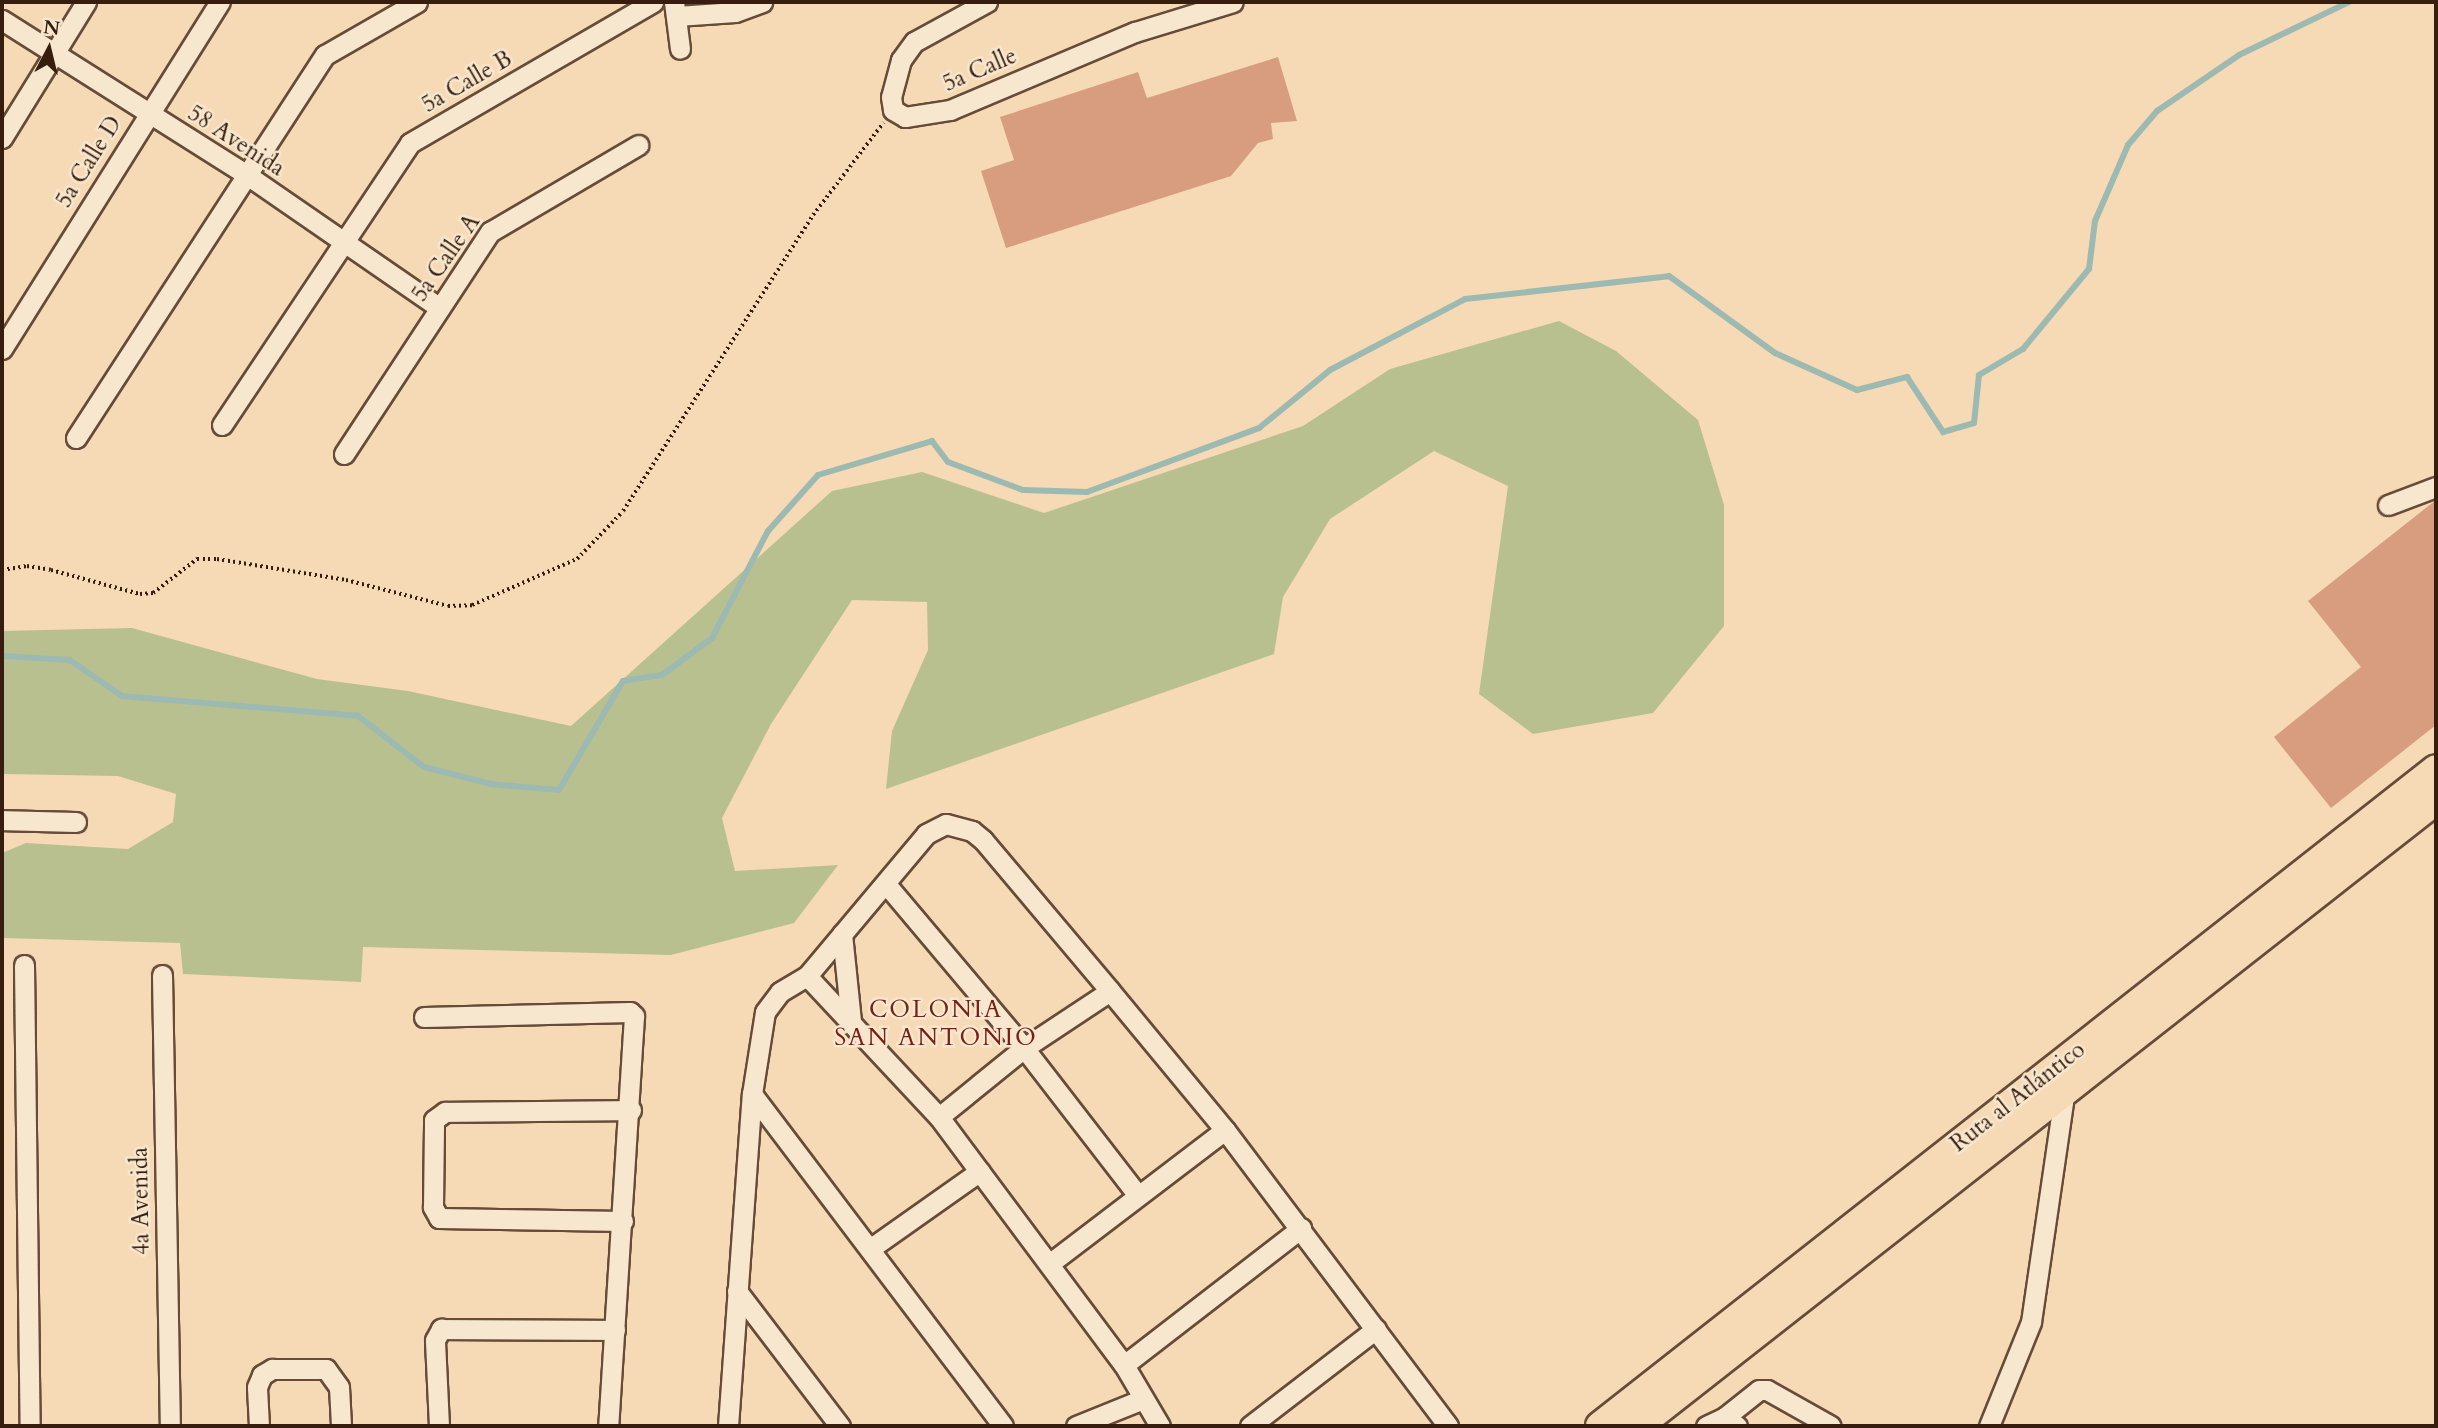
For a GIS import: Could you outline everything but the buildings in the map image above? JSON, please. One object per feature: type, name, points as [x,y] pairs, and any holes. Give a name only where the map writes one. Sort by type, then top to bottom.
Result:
[{"type":"highway","name":"Ruta al Atlántico","points":[[1600,1426],[2436,769]]},
{"type":"highway","name":"Ruta al Atlántico","points":[[1638,1426],[2436,800]]},
{"type":"street","points":[[2,138],[86,2]]},
{"type":"street","name":"5a Calle D","points":[[2,349],[148,112],[220,2]]},
{"type":"street","points":[[76,438],[325,55],[417,2]]},
{"type":"street","name":"5a Calle B","points":[[222,425],[411,143],[653,2]]},
{"type":"street","points":[[680,49],[675,9],[735,12],[762,2]]},
{"type":"street","points":[[893,110],[891,97],[901,60],[914,42],[987,2]]},
{"type":"street","name":"5a Calle","points":[[893,110],[905,117],[950,110],[1135,32],[1233,2]]},
{"type":"street","name":"58 Avenida","points":[[2,20],[247,175],[342,243],[440,307]]},
{"type":"street","name":"5a Calle A","points":[[344,454],[498,224],[638,145]]},
{"type":"street","points":[[2388,505],[2436,487]]},
{"type":"street","points":[[2,820],[76,822]]},
{"type":"street","points":[[728,1426],[752,1094],[765,1012],[780,992],[807,976],[938,826],[972,831],[1110,991],[1225,1130],[1448,1426]]},
{"type":"street","points":[[886,884],[1024,1048],[1137,1194]]},
{"type":"street","points":[[842,934],[851,1021]]},
{"type":"street","points":[[24,965],[30,1426]]},
{"type":"street","name":"4a Avenida","points":[[162,975],[170,1426]]},
{"type":"street","points":[[807,976],[939,1117],[1124,1365],[1160,1426]]},
{"type":"street","points":[[939,1117],[1024,1048],[1110,991]]},
{"type":"street","points":[[424,1017],[629,1012],[636,1023],[608,1426]]},
{"type":"street","points":[[1989,1426],[2031,1322],[2065,1089]]},
{"type":"street","points":[[752,1094],[1003,1426]]},
{"type":"street","points":[[623,1221],[439,1218],[433,1207],[435,1120],[445,1112],[631,1110]]},
{"type":"street","points":[[1049,1264],[1137,1194],[1225,1130]]},
{"type":"street","points":[[871,1248],[979,1171]]},
{"type":"street","points":[[1124,1365],[1301,1228]]},
{"type":"street","points":[[737,1292],[840,1426]]},
{"type":"street","points":[[439,1426],[435,1340],[441,1329],[452,1325],[615,1330]]},
{"type":"street","points":[[1250,1426],[1376,1329]]},
{"type":"street","points":[[258,1426],[257,1387],[262,1375],[272,1369],[326,1369],[334,1376],[341,1426]]},
{"type":"street","points":[[1706,1426],[1731,1422],[1759,1390],[1767,1390],[1831,1426]]},
{"type":"street","points":[[1076,1426],[1143,1399]]},
{"type":"path","points":[[2,570],[39,568],[140,594],[153,593],[197,559],[217,559],[346,580],[448,606],[472,605],[577,559],[623,511],[813,215],[893,110]]},
{"type":"green space","points":[[1559,321],[1616,351],[1698,420],[1724,505],[1724,626],[1653,713],[1533,734],[1479,694],[1508,486],[1434,451],[1330,519],[1283,597],[1274,654],[886,789],[892,731],[928,650],[927,602],[852,600],[771,724],[722,818],[735,871],[838,865],[794,923],[671,955],[363,947],[361,982],[183,974],[180,943],[2,938],[2,853],[26,843],[128,849],[173,822],[176,794],[118,776],[2,774],[2,631],[132,628],[317,679],[408,691],[571,726],[832,491],[922,472],[1044,513],[1303,426],[1390,369]]},
{"type":"waterway","points":[[2,656],[70,660],[122,696],[358,716],[424,767],[491,784],[559,790],[623,681],[662,675],[712,638],[768,531],[818,475],[932,441],[948,462],[1023,490],[1087,492],[1259,428],[1330,370],[1465,299],[1669,276],[1775,353],[1857,390],[1907,377],[1943,432],[1974,423],[1979,375],[2023,349],[2089,269],[2095,221],[2128,145],[2157,111],[2239,55],[2349,2]]},
{"type":"district","name":"COLONIA SAN ANTONIO","points":[[936,1024]]}]
